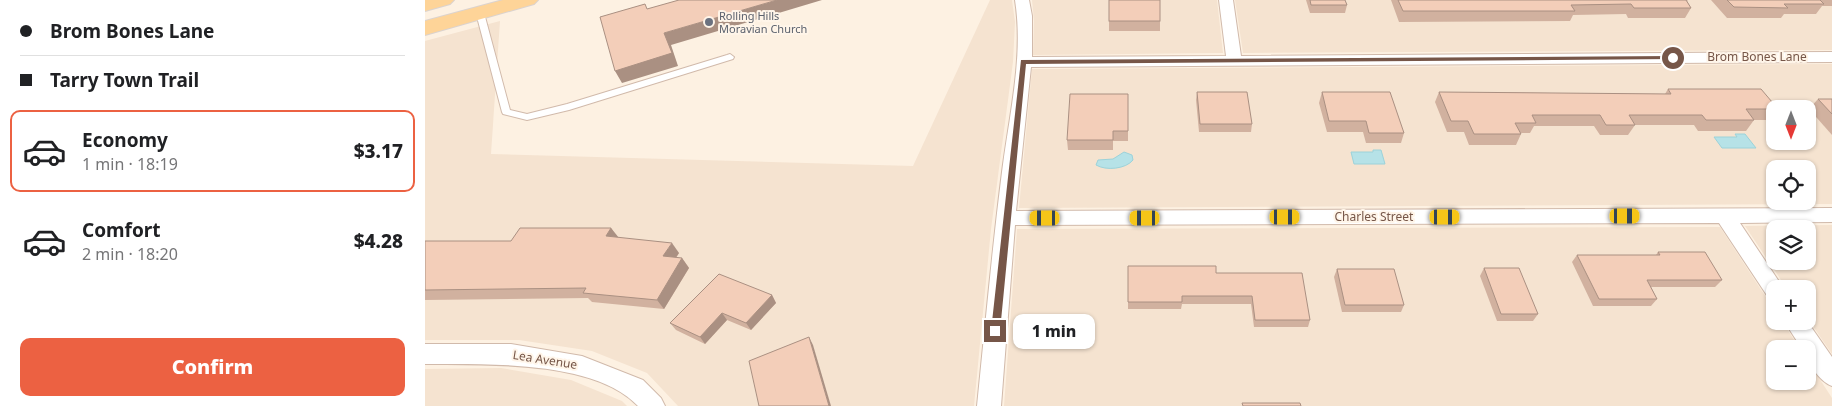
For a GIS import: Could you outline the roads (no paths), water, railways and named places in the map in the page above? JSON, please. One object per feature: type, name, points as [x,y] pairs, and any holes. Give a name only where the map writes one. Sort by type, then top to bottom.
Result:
[{"type":"main road","points":[[425,5],[443,0]]},
{"type":"main road","points":[[425,13],[527,0]]},
{"type":"main road","points":[[425,28],[476,7]]},
{"type":"street","points":[[989,406],[1005,218],[1023,62],[1025,21],[1022,0]]},
{"type":"street","points":[[1226,0],[1234,60]]},
{"type":"street","name":"Brom Bones Lane","points":[[1023,62],[1832,57]]},
{"type":"street","name":"Charles Street","points":[[1005,218],[1832,215]]},
{"type":"street","points":[[1725,216],[1768,280]]},
{"type":"street","points":[[1801,330],[1832,376]]},
{"type":"street","name":"Lea Avenue","points":[[425,354],[511,354],[582,366],[635,387],[653,406]]},
{"type":"lane","points":[[476,7],[506,112],[527,116],[569,107],[729,58]]},
{"type":"water","points":[[1735,134],[1745,134],[1756,148],[1722,148],[1714,137],[1737,137]]},
{"type":"water","points":[[1373,150],[1381,150],[1385,164],[1354,164],[1351,152],[1373,152]]},
{"type":"water","points":[[1124,152],[1132,155],[1133,160],[1126,165],[1105,168],[1096,165],[1098,160],[1113,159]]},
{"type":"place","name":"Rolling Hills Moravian Church","points":[[709,22]]}]
